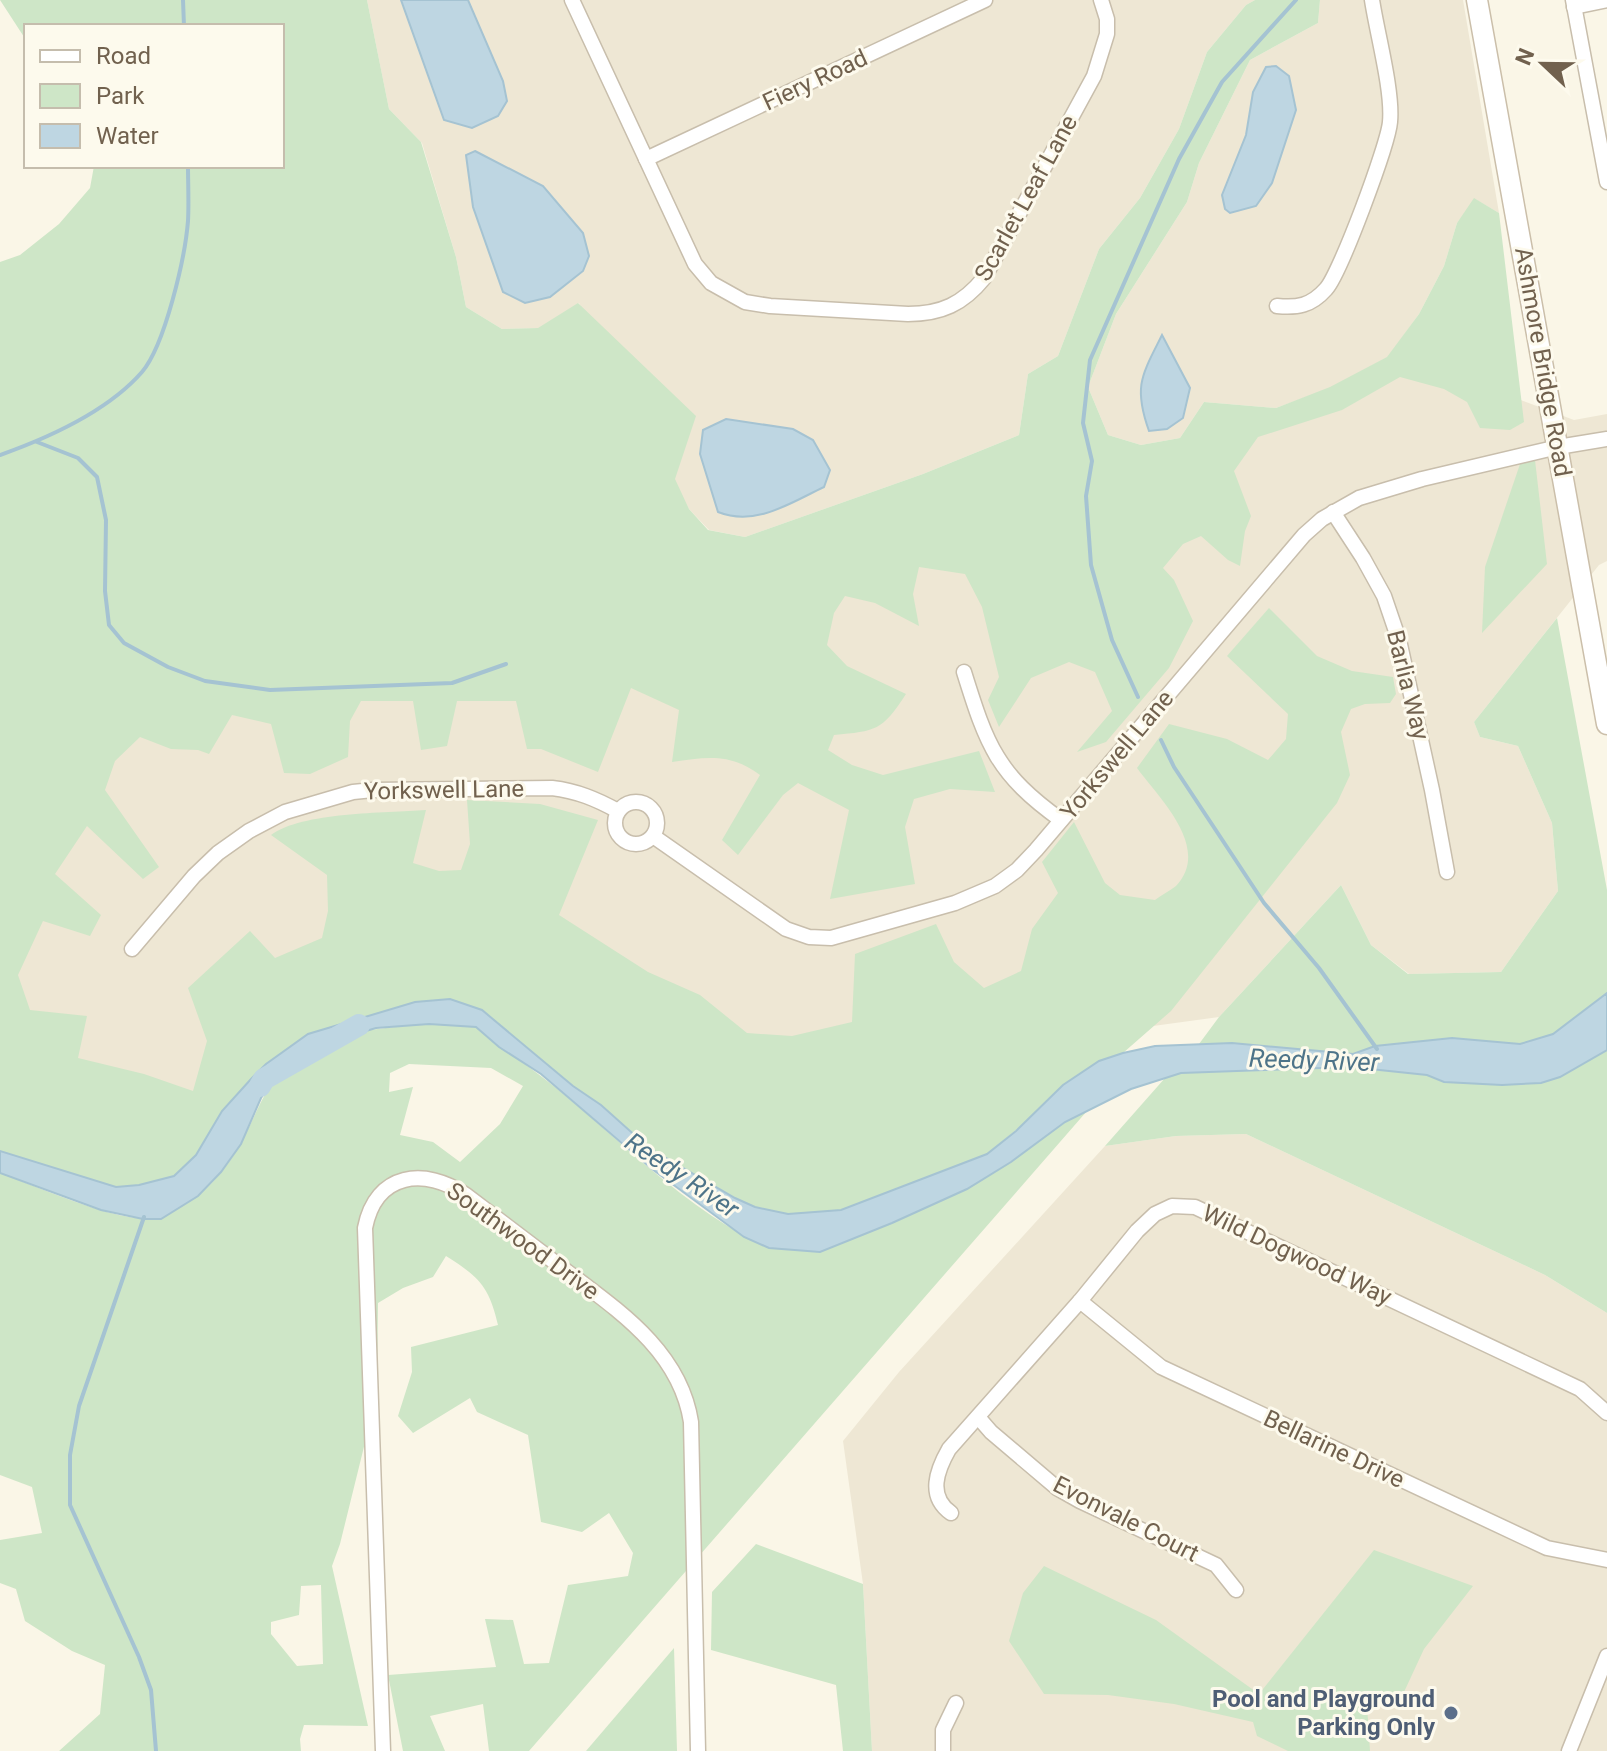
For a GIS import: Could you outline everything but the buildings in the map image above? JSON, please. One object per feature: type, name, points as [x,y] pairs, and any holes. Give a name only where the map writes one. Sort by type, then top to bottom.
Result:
[{"type":"main road","name":"Ashmore Bridge Road","points":[[1477,0],[1607,724]]},
{"type":"street","name":"Fiery Road","points":[[646,159],[985,0]]},
{"type":"street","name":"Scarlet Leaf Lane","points":[[577,2],[646,159],[702,275],[724,292],[745,302],[908,314],[940,312],[966,297],[984,278],[1094,76],[1107,34],[1107,19],[1101,0]]},
{"type":"street","points":[[1277,306],[1297,308],[1313,301],[1328,288],[1387,138],[1390,106],[1372,0]]},
{"type":"street","points":[[1607,0],[1574,4],[1607,182]]},
{"type":"street","name":"Yorkswell Lane","points":[[653,836],[786,929],[809,937],[831,938],[955,903],[995,886],[1017,870],[1304,535],[1333,512],[1359,498],[1422,479],[1558,447],[1607,439]]},
{"type":"street","name":"Barlia Way","points":[[1333,512],[1384,596],[1399,640],[1447,872]]},
{"type":"street","points":[[964,672],[975,709],[996,757],[1023,790],[1061,820]]},
{"type":"street","name":"Yorkswell Lane","points":[[132,949],[194,876],[218,853],[249,831],[285,812],[323,800],[373,790],[552,788],[592,797],[618,811]]},
{"type":"street","points":[[630,802],[650,806],[657,818],[653,836],[639,844],[625,841],[616,830],[618,811],[630,802]]},
{"type":"street","name":"Southwood Drive","points":[[383,1751],[365,1228],[370,1210],[386,1189],[419,1177],[439,1180],[456,1188],[622,1315],[659,1350],[684,1392],[691,1422],[698,1751]]},
{"type":"street","name":"Wild Dogwood Way","points":[[951,1513],[941,1506],[936,1489],[937,1469],[949,1449],[1080,1301],[1137,1231],[1155,1214],[1172,1206],[1190,1205],[1580,1389],[1607,1413]]},
{"type":"street","name":"Bellarine Drive","points":[[1080,1301],[1161,1367],[1547,1548],[1607,1560]]},
{"type":"street","name":"Evonvale Court","points":[[978,1417],[1001,1441],[1057,1488],[1216,1565],[1236,1590]]},
{"type":"street","points":[[1569,1751],[1607,1656]]},
{"type":"street","points":[[943,1751],[943,1730],[956,1703]]},
{"type":"shaded area","points":[[367,0],[1255,0],[1246,5],[1207,52],[1179,129],[1140,198],[1099,249],[1058,356],[1028,374],[1019,435],[923,474],[745,537],[709,530],[689,509],[579,303],[539,328],[502,329],[466,307],[456,257],[422,143],[389,109]]},
{"type":"shaded area","points":[[1320,0],[1463,0],[1499,213],[1475,199],[1457,223],[1444,266],[1419,314],[1388,357],[1330,388],[1276,408],[1204,402],[1180,438],[1141,445],[1108,435],[1088,387],[1116,314],[1187,202],[1199,163],[1250,60],[1318,23]]},
{"type":"shaded area","points":[[1411,359],[1574,420],[1607,414],[1607,561],[1599,565],[1474,722],[1480,737],[1518,746],[1552,823],[1558,891],[1501,972],[1409,974],[1371,945],[1341,885],[1219,1017],[999,1047],[888,1089],[507,948],[190,1117],[55,1083],[6,985],[48,779],[232,679],[1134,473]]},
{"type":"shaded area","points":[[1246,1134],[1545,1275],[1607,1313],[1607,1751],[872,1751],[863,1584],[843,1441],[899,1372],[1105,1146],[1176,1136]]},
{"type":"green space","points":[[0,0],[367,0],[389,109],[421,142],[456,257],[466,307],[502,329],[538,328],[578,303],[696,416],[675,479],[689,509],[708,530],[745,537],[923,474],[1019,435],[1028,374],[1058,356],[1099,249],[1140,198],[1179,129],[1207,52],[1246,5],[1255,0],[1320,0],[1318,23],[1250,60],[1199,163],[1187,202],[1116,314],[1088,387],[1108,435],[1141,445],[1180,438],[1204,402],[1276,408],[1330,387],[1387,357],[1419,314],[1444,266],[1457,223],[1474,198],[1499,213],[1524,422],[1510,430],[1480,428],[1467,402],[1444,389],[1400,377],[1342,410],[1258,437],[1234,471],[1251,516],[1245,531],[1240,566],[1228,560],[1201,536],[1183,544],[1163,568],[1174,580],[1193,621],[1169,668],[1106,742],[1077,752],[1112,711],[1095,672],[1069,662],[1031,678],[999,727],[988,700],[999,677],[982,607],[965,574],[919,567],[913,594],[919,626],[875,603],[845,596],[834,613],[827,645],[847,666],[906,694],[884,722],[869,730],[834,735],[828,750],[852,765],[883,775],[979,751],[995,792],[950,789],[914,799],[905,827],[915,884],[830,899],[849,810],[798,783],[783,795],[738,855],[722,840],[760,775],[739,763],[718,758],[672,762],[679,710],[631,688],[598,772],[541,749],[527,749],[516,701],[457,701],[447,746],[421,750],[413,701],[361,701],[350,721],[348,757],[310,774],[284,773],[271,724],[232,715],[209,754],[198,750],[171,749],[140,737],[115,761],[105,790],[159,867],[143,879],[87,826],[55,874],[101,915],[90,936],[43,921],[18,975],[30,1010],[87,1016],[78,1058],[144,1074],[193,1091],[207,1041],[188,988],[250,931],[275,958],[322,938],[328,911],[327,875],[271,835],[285,827],[323,818],[426,810],[413,863],[439,871],[461,870],[470,844],[467,800],[540,804],[598,820],[559,915],[648,972],[700,995],[747,1033],[792,1036],[852,1022],[855,954],[936,924],[954,962],[984,988],[1021,971],[1032,929],[1058,893],[1042,862],[1074,822],[1105,883],[1120,895],[1155,900],[1176,886],[1186,871],[1188,856],[1185,840],[1168,808],[1137,768],[1169,724],[1227,739],[1268,760],[1286,739],[1288,714],[1227,656],[1269,608],[1317,656],[1352,671],[1393,677],[1396,694],[1390,703],[1365,704],[1351,709],[1341,732],[1350,775],[1337,803],[1171,1011],[1123,1053],[1099,1061],[987,1154],[841,1210],[788,1214],[755,1207],[649,1148],[601,1105],[573,1086],[482,1010],[415,1002],[308,1034],[266,1064],[222,1111],[196,1155],[174,1176],[139,1186],[116,1187],[0,1151],[0,262],[20,255],[59,224],[90,188],[94,168],[284,168],[284,24],[24,24],[24,37]]},
{"type":"green space","points":[[1535,460],[1547,564],[1482,633],[1485,567],[1520,464]]},
{"type":"green space","points":[[1557,618],[1607,890],[1607,993],[1553,1034],[1520,1044],[1452,1038],[1375,1046],[1353,1054],[1232,1043],[1199,1044],[1219,1017],[1341,885],[1371,945],[1408,974],[1501,972],[1558,891],[1552,823],[1518,746],[1480,737],[1474,722]]},
{"type":"green space","points":[[429,1024],[461,1024],[482,1030],[666,1182],[733,1229],[769,1248],[967,1189],[1011,1162],[1065,1122],[1087,1111],[529,1751],[489,1751],[483,1704],[430,1716],[445,1751],[403,1751],[388,1675],[496,1667],[485,1619],[513,1620],[524,1664],[549,1663],[568,1585],[628,1576],[633,1553],[609,1513],[582,1532],[541,1522],[528,1435],[477,1412],[470,1398],[413,1433],[398,1416],[412,1372],[411,1347],[498,1325],[491,1301],[481,1284],[446,1256],[433,1277],[403,1288],[378,1303],[377,1394],[332,1566],[368,1726],[304,1725],[301,1751],[59,1751],[100,1714],[105,1665],[72,1651],[25,1621],[16,1589],[0,1583],[0,1540],[42,1533],[32,1487],[0,1475],[0,1173],[113,1214],[144,1218],[160,1215],[188,1202],[213,1182],[241,1143],[272,1083],[300,1052],[344,1035]],"holes":[[[409,1064],[491,1068],[523,1086],[500,1124],[460,1162],[433,1142],[400,1135],[413,1087],[389,1092],[390,1073]],[[321,1585],[323,1664],[297,1666],[271,1634],[271,1622],[299,1615],[301,1586]]]},
{"type":"green space","points":[[1607,1050],[1607,1313],[1545,1275],[1246,1134],[1176,1136],[1105,1146],[1165,1078],[1181,1073],[1351,1067],[1427,1075],[1444,1082],[1502,1085],[1541,1083],[1559,1077]]},
{"type":"green space","points":[[756,1544],[863,1584],[872,1751],[843,1751],[836,1685],[711,1650],[712,1592]]},
{"type":"green space","points":[[1374,1550],[1473,1586],[1424,1649],[1404,1692],[1367,1705],[1370,1751],[1288,1751],[1257,1736],[1253,1722],[1174,1704],[1108,1695],[1044,1694],[1009,1641],[1023,1593],[1044,1566],[1156,1620],[1259,1694]]},
{"type":"green space","points":[[674,1648],[677,1751],[586,1751]]},
{"type":"water","points":[[401,0],[468,0],[503,81],[507,101],[498,116],[472,128],[444,120]]},
{"type":"water","points":[[1276,66],[1289,76],[1296,110],[1272,183],[1256,206],[1230,213],[1225,209],[1222,195],[1246,135],[1253,92],[1266,67]]},
{"type":"water","points":[[475,151],[543,186],[583,233],[589,256],[583,271],[550,297],[525,303],[503,292],[473,207],[466,155]]},
{"type":"water","points":[[1162,335],[1190,388],[1183,418],[1167,429],[1149,431],[1141,403],[1142,381]]},
{"type":"water","points":[[726,419],[793,429],[813,440],[830,470],[824,487],[786,506],[759,515],[732,516],[718,512],[700,454],[703,430]]},
{"type":"water","name":"Reedy River","points":[[1607,993],[1607,1050],[1560,1077],[1541,1083],[1502,1085],[1444,1082],[1427,1075],[1351,1067],[1181,1073],[1131,1089],[1065,1122],[1011,1162],[967,1189],[820,1252],[769,1248],[744,1237],[652,1169],[541,1074],[499,1047],[476,1027],[429,1024],[376,1028],[302,1050],[280,1070],[261,1098],[241,1144],[221,1172],[198,1196],[161,1219],[143,1219],[101,1210],[0,1173],[0,1151],[116,1187],[174,1176],[196,1155],[222,1111],[251,1079],[266,1064],[308,1034],[415,1002],[450,999],[482,1010],[573,1086],[601,1105],[649,1148],[735,1198],[755,1207],[788,1214],[841,1210],[987,1154],[1016,1131],[1063,1085],[1099,1061],[1123,1053],[1155,1046],[1232,1043],[1353,1054],[1375,1046],[1452,1038],[1520,1044],[1553,1034]]},
{"type":"waterway","points":[[183,0],[184,24]]},
{"type":"waterway","points":[[1138,697],[1112,640],[1091,565],[1086,496],[1092,461],[1083,423],[1090,360],[1179,159],[1222,82],[1296,0]]},
{"type":"waterway","points":[[0,455],[76,422],[112,399],[142,372],[166,322],[183,256],[188,221],[188,168]]},
{"type":"waterway","points":[[37,442],[78,458],[97,477],[106,520],[105,591],[109,625],[124,643],[168,667],[205,681],[270,690],[452,683],[506,664]]},
{"type":"waterway","points":[[1161,740],[1174,767],[1264,903],[1319,968],[1377,1049]]},
{"type":"waterway","name":"Reedy River","points":[[260,1086],[264,1079],[359,1025]]},
{"type":"waterway","points":[[144,1217],[79,1406],[70,1455],[70,1505],[151,1690],[156,1751]]},
{"type":"place","name":"Pool and Playground Parking Only","points":[[1451,1713]]}]
